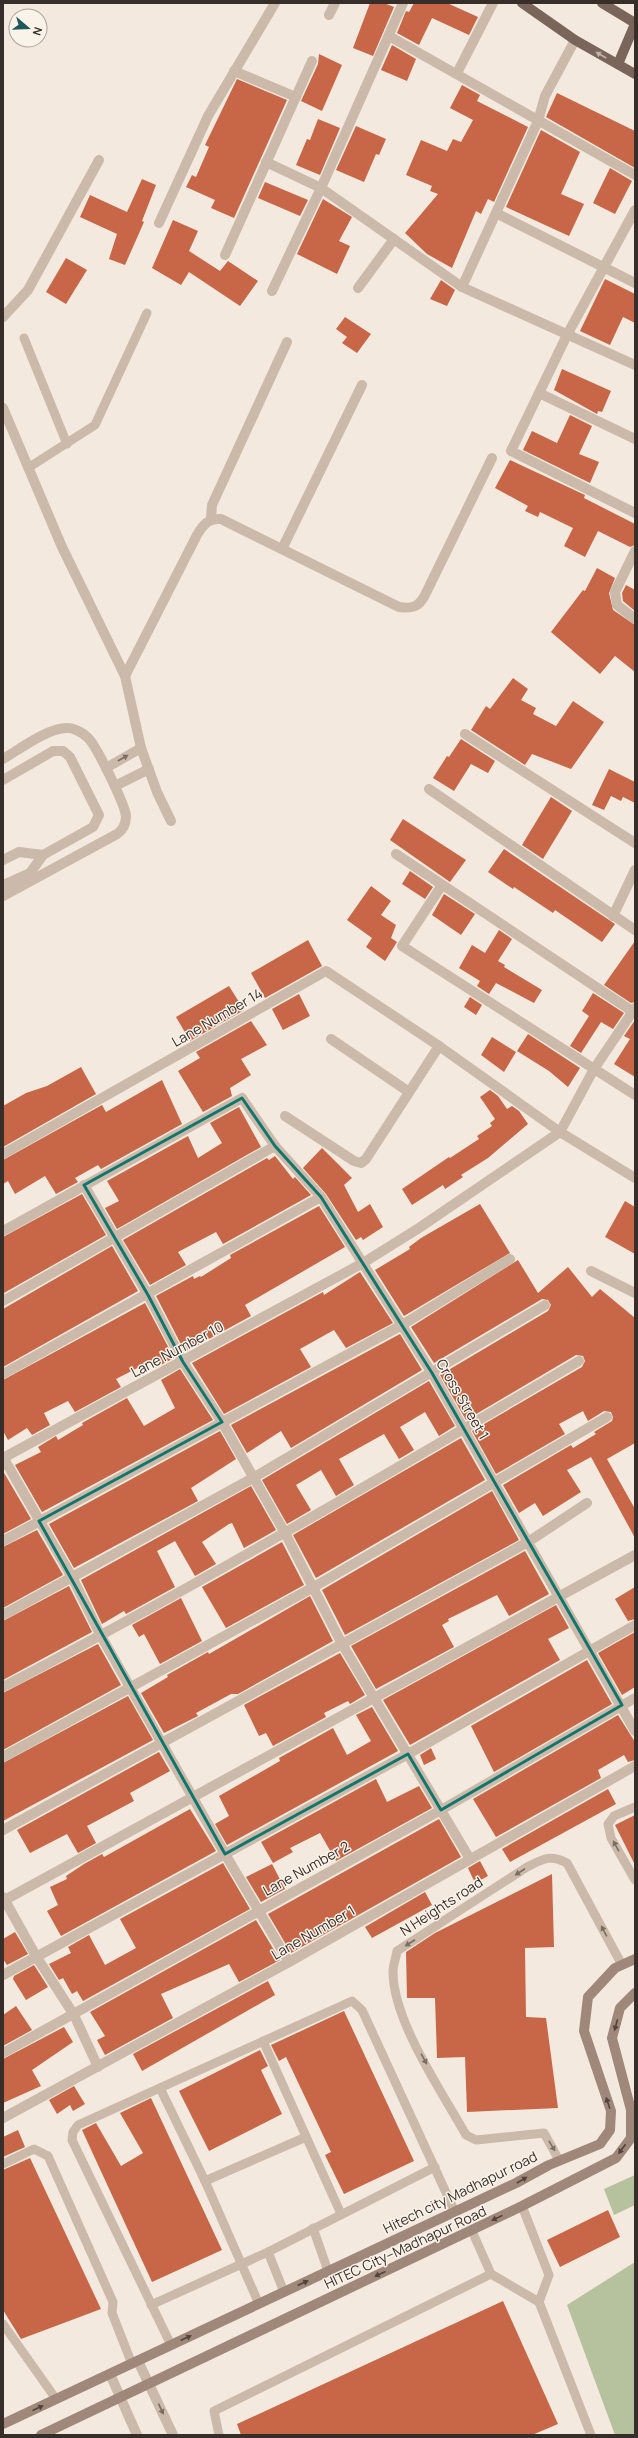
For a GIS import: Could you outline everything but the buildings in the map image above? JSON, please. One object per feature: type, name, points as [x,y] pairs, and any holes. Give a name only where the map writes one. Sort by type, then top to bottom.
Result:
[{"type":"main road","points":[[522,3],[575,40],[635,74]]},
{"type":"main road","points":[[608,5],[635,23],[618,64]]},
{"type":"main road","name":"Hitech city Madhapur road","points":[[135,2362],[455,2212],[559,2160],[600,2144],[610,2130],[611,2112],[584,2031],[588,1997],[615,1968],[635,1959]]},
{"type":"main road","name":"HITEC City–Madhapur Road","points":[[41,2435],[522,2206],[616,2158],[631,2138],[631,2110],[612,2038],[620,2008],[635,1993]]},
{"type":"main road","points":[[3,2424],[135,2362]]},
{"type":"street","points":[[159,223],[208,116],[275,3]]},
{"type":"street","points":[[329,15],[334,3]]},
{"type":"street","points":[[272,291],[321,188],[404,3]]},
{"type":"street","points":[[457,73],[493,3]]},
{"type":"street","points":[[388,36],[457,73],[538,121],[635,175]]},
{"type":"street","points":[[462,287],[538,121],[545,96],[575,40]]},
{"type":"street","points":[[225,255],[312,61]]},
{"type":"street","points":[[234,71],[296,97]]},
{"type":"street","points":[[3,317],[28,290],[99,160]]},
{"type":"street","points":[[266,162],[321,188],[462,287],[635,365]]},
{"type":"street","points":[[635,210],[567,335],[511,451],[635,513]]},
{"type":"street","points":[[496,213],[604,269],[635,283]]},
{"type":"street","points":[[358,288],[394,239]]},
{"type":"street","points":[[211,519],[212,505],[287,342]]},
{"type":"street","points":[[282,549],[362,385]]},
{"type":"street","points":[[539,393],[635,439]]},
{"type":"street","points":[[3,408],[62,547],[125,676],[141,748],[171,821]]},
{"type":"street","points":[[125,676],[197,535],[203,526],[211,519],[221,519],[399,607],[417,606],[425,595],[492,458]]},
{"type":"street","points":[[635,551],[615,592],[617,605],[635,619]]},
{"type":"street","points":[[3,759],[54,730],[68,728],[88,737],[115,786],[126,816],[122,830],[8,886]]},
{"type":"street","points":[[465,734],[635,843]]},
{"type":"street","points":[[106,768],[141,748]]},
{"type":"street","points":[[3,780],[53,751],[64,750],[70,757],[98,811],[98,819],[93,827],[43,855],[30,873],[8,886],[3,896]]},
{"type":"street","points":[[115,786],[149,769]]},
{"type":"street","points":[[429,789],[635,930]]},
{"type":"street","points":[[3,860],[19,852],[43,855]]},
{"type":"street","points":[[396,854],[634,1011],[594,1069],[560,1132]]},
{"type":"street","points":[[613,916],[635,870]]},
{"type":"street","points":[[442,884],[402,946],[635,1095]]},
{"type":"street","name":"Lane Number 14","points":[[3,1154],[326,971],[439,1046]]},
{"type":"street","points":[[330,1040],[409,1092]]},
{"type":"street","points":[[285,1116],[354,1161],[361,1162],[366,1159],[439,1046],[560,1132],[635,1178]]},
{"type":"street","name":"Cross Street 1","points":[[84,1185],[242,1098],[275,1146],[321,1197],[432,1373],[635,1730]]},
{"type":"street","name":"Lane Number 10","points":[[3,1458],[183,1362],[363,1263],[419,1228],[560,1132]]},
{"type":"street","points":[[3,1301],[275,1146]]},
{"type":"street","points":[[3,1231],[84,1185],[114,1239],[148,1295],[183,1362],[222,1422],[285,1533],[342,1644],[375,1697],[470,1859]]},
{"type":"street","points":[[3,1374],[148,1295],[321,1197]]},
{"type":"street","points":[[3,1541],[402,1325],[510,1259]]},
{"type":"street","points":[[591,1271],[635,1294]]},
{"type":"street","points":[[3,1615],[73,1579],[253,1478],[545,1305]]},
{"type":"street","points":[[3,1688],[101,1636],[285,1533],[579,1361]]},
{"type":"street","points":[[3,1757],[312,1588],[607,1417]]},
{"type":"street","points":[[3,1458],[73,1579],[101,1636],[163,1742],[224,1854],[289,1962]]},
{"type":"street","points":[[3,1830],[528,1542],[588,1503]]},
{"type":"street","points":[[98,2067],[74,2015],[36,1956],[3,1899],[193,1797],[635,1555]]},
{"type":"street","points":[[3,1975],[408,1754],[635,1625]]},
{"type":"street","name":"Lane Number 2","points":[[3,2053],[74,2015],[259,1910],[440,1810],[635,1698]]},
{"type":"street","name":"Lane Number 1","points":[[3,2118],[289,1962],[635,1766]]},
{"type":"street","points":[[135,2362],[149,2384],[173,2435]]},
{"type":"street","points":[[110,2374],[137,2435]]},
{"type":"lane","points":[[28,468],[89,431],[99,419],[147,313]]},
{"type":"lane","points":[[24,338],[67,444]]},
{"type":"lane","points":[[635,1807],[614,1816],[608,1824],[611,1838],[635,1880]]},
{"type":"lane","name":"N Heights road","points":[[559,2160],[544,2133],[476,2140],[466,2135],[402,2017],[396,1996],[393,1971],[398,1951],[527,1867],[546,1857],[556,1857],[567,1863],[622,1965]]},
{"type":"lane","points":[[171,2345],[72,2140],[73,2132],[78,2125],[352,2001],[358,2006],[455,2212]]},
{"type":"lane","points":[[263,2041],[341,2214]]},
{"type":"lane","points":[[160,2088],[205,2181],[259,2304]]},
{"type":"lane","points":[[205,2181],[306,2137]]},
{"type":"lane","points":[[3,2164],[34,2149],[48,2156],[113,2302],[112,2313],[135,2362]]},
{"type":"lane","points":[[151,2305],[268,2252],[312,2228],[435,2168]]},
{"type":"lane","points":[[522,2206],[549,2275],[539,2302]]},
{"type":"lane","points":[[312,2228],[328,2272]]},
{"type":"lane","points":[[472,2230],[491,2274],[539,2302],[591,2435]]},
{"type":"lane","points":[[268,2252],[284,2292]]},
{"type":"lane","points":[[218,2435],[214,2411],[491,2274]]},
{"type":"lane","points":[[3,2324],[56,2399]]},
{"type":"highlighted area","points":[[242,1098],[275,1146],[321,1197],[432,1373],[622,1705],[441,1810],[408,1754],[225,1854],[39,1521],[222,1422],[183,1362],[148,1295],[84,1185]]},
{"type":"green space","points":[[635,2175],[635,2205],[614,2215],[604,2189]]},
{"type":"green space","points":[[635,2262],[635,2435],[615,2435],[567,2305]]}]
